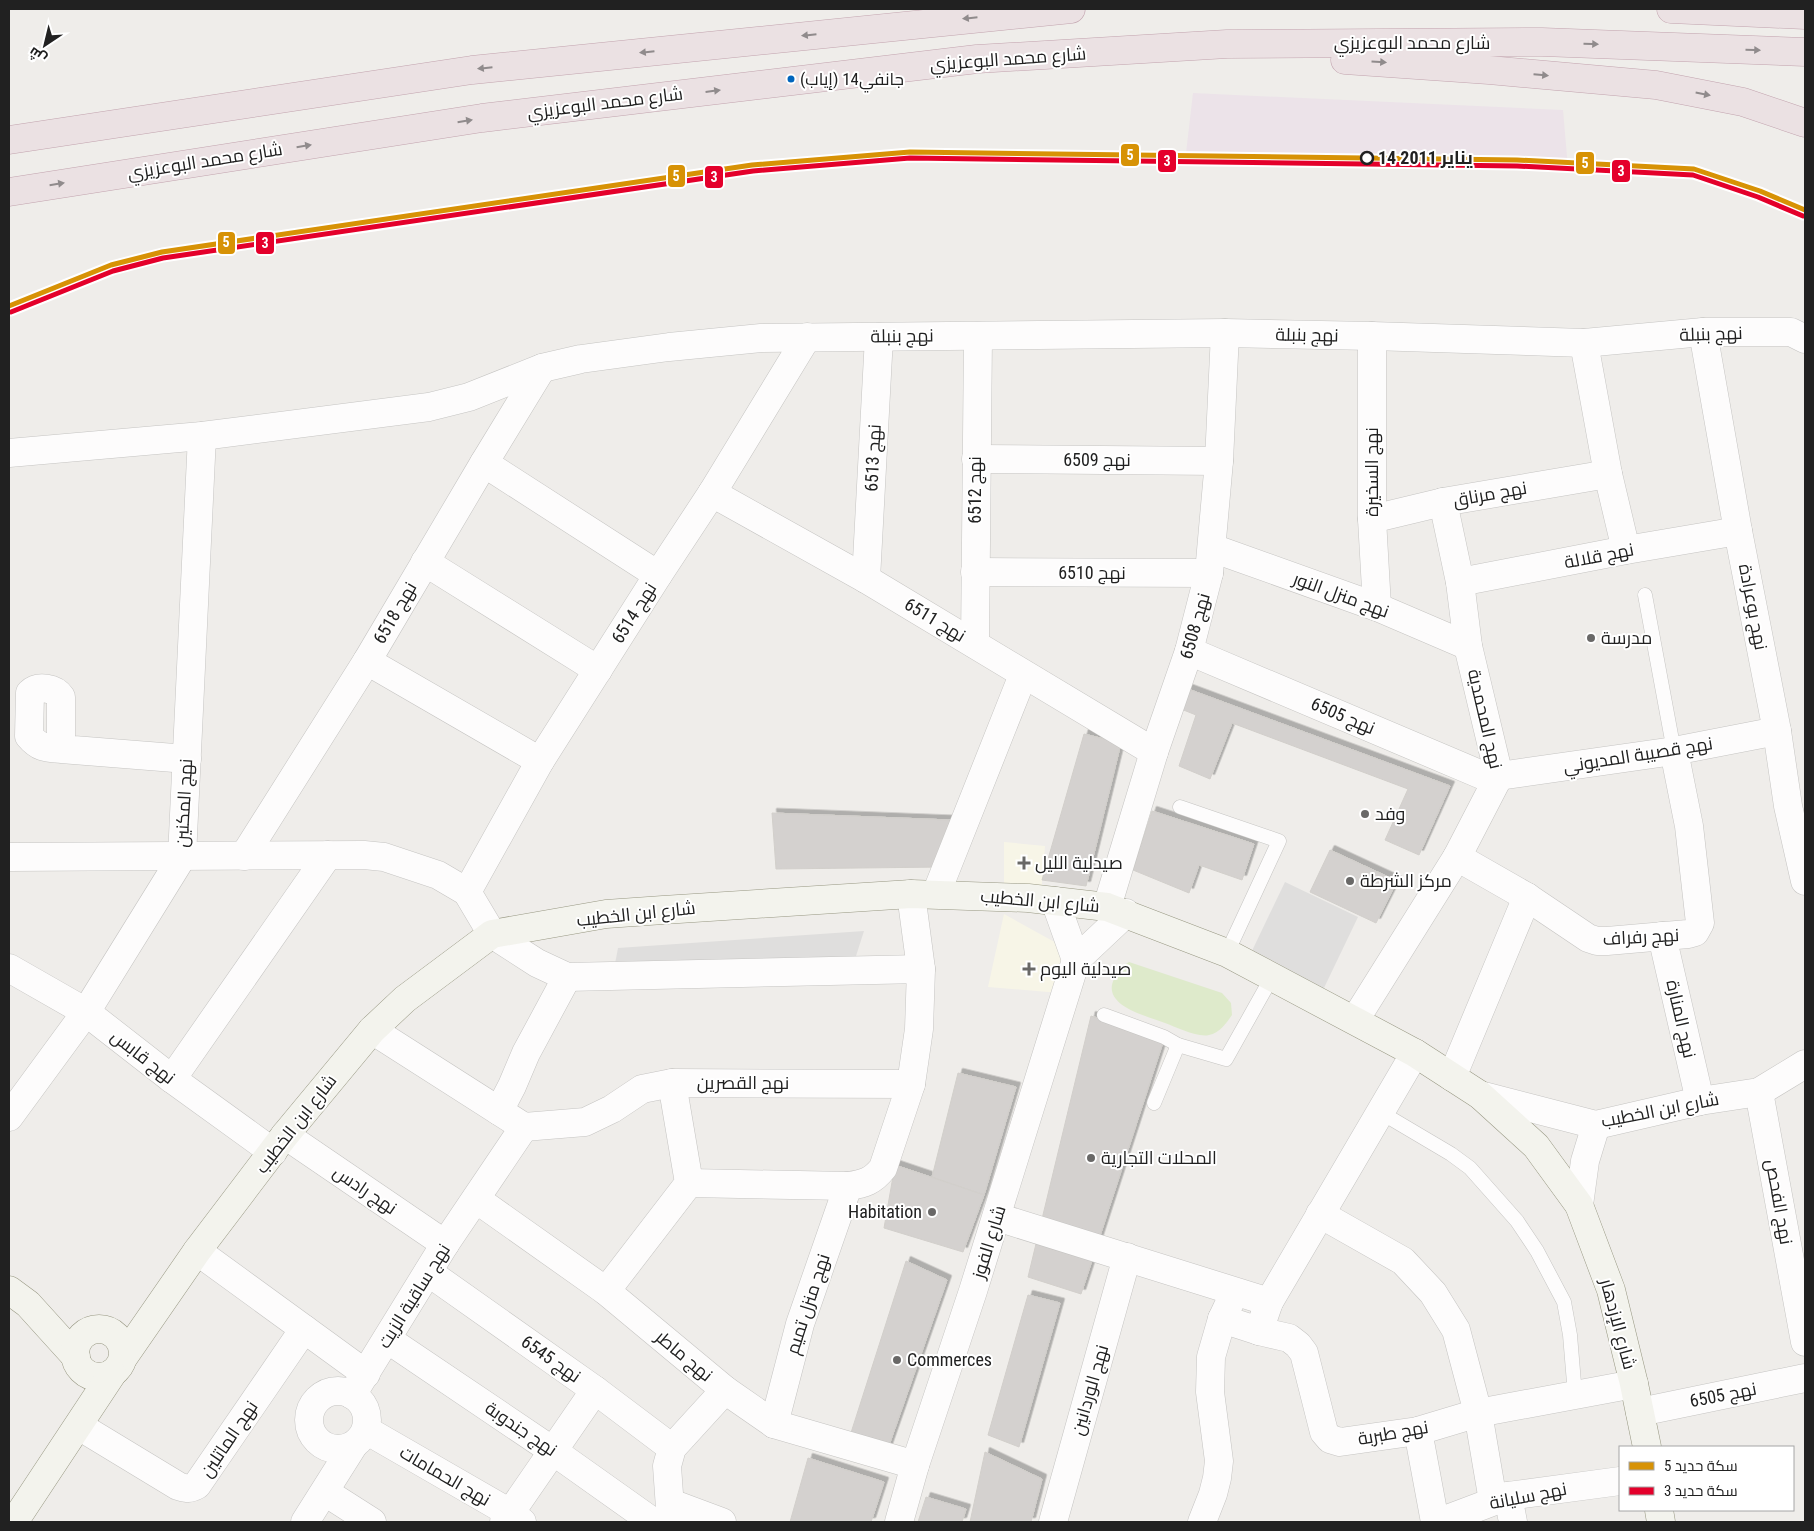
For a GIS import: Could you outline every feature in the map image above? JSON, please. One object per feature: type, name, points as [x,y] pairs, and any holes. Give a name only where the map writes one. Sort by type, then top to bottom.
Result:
[{"type":"highway","points":[[9,140],[472,70],[1071,9]]},
{"type":"highway","points":[[1670,9],[1805,15]]},
{"type":"highway","name":"شارع محمد البوعزيزي","points":[[9,192],[482,118],[977,59],[1227,44],[1542,42],[1805,52]]},
{"type":"highway","points":[[1227,44],[1288,56],[1488,70],[1656,85],[1743,102],[1805,123]]},
{"type":"street","name":"نهج بنبلة","points":[[9,453],[202,436],[429,407],[469,396],[542,368],[581,360],[669,347],[761,338],[1225,333],[1584,343],[1703,332],[1791,332],[1805,339]]},
{"type":"street","name":"نهج بوعرادة","points":[[1703,332],[1738,532],[1777,731],[1794,771],[1805,881]]},
{"type":"street","name":"نهج 6508","points":[[1116,910],[1154,752],[1189,651],[1211,561],[1219,460],[1225,333]]},
{"type":"street","name":"نهج 6512","points":[[975,644],[978,336]]},
{"type":"street","name":"نهج السخيرة","points":[[1372,336],[1372,519],[1377,608]]},
{"type":"street","name":"نهج 6514","points":[[467,892],[540,761],[712,493],[807,337]]},
{"type":"street","name":"نهج 6513","points":[[866,579],[880,337]]},
{"type":"street","points":[[1584,343],[1608,474],[1626,550]]},
{"type":"street","name":"نهج 6518","points":[[244,856],[367,661],[484,462],[542,368]]},
{"type":"street","name":"نهج المكنين","points":[[9,1117],[86,1012],[182,857],[202,436]]},
{"type":"street","name":"نهج 6509","points":[[976,459],[1219,460]]},
{"type":"street","points":[[484,462],[658,575]]},
{"type":"street","name":"نهج مرناق","points":[[1372,519],[1443,502],[1608,474]]},
{"type":"street","name":"نهج 6511","points":[[712,493],[866,579],[1154,752]]},
{"type":"street","name":"نهج المحمدية","points":[[1355,1020],[1457,857],[1497,779],[1468,646],[1460,582],[1443,502]]},
{"type":"street","name":"نهج قلالة","points":[[1460,582],[1626,550],[1738,532]]},
{"type":"street","name":"نهج 6510","points":[[975,572],[1211,561]]},
{"type":"street","name":"نهج منزل النور","points":[[1211,561],[1377,608],[1468,646]]},
{"type":"street","points":[[425,562],[598,670]]},
{"type":"street","name":"نهج 6505","points":[[1189,651],[1497,779]]},
{"type":"street","points":[[367,661],[540,761]]},
{"type":"street","points":[[689,1183],[848,1186],[865,1184],[883,1168],[911,1084],[919,1029],[924,894],[1023,675]]},
{"type":"street","name":"نهج قصيبة المديوني","points":[[1497,779],[1674,752],[1777,731]]},
{"type":"street","points":[[61,749],[186,759]]},
{"type":"street","name":"نهج رفراف","points":[[1457,857],[1527,897],[1588,938],[1597,941],[1695,932],[1700,923],[1689,826],[1674,752]]},
{"type":"street","points":[[172,1079],[328,855]]},
{"type":"street","points":[[9,857],[364,855],[384,858],[438,875],[467,892],[492,934],[537,962],[567,977],[921,969]]},
{"type":"street","name":"شارع ابن الخطيب","points":[[16,1521],[156,1309],[279,1144],[372,1030],[405,999],[492,934],[606,914],[924,894],[1028,898],[1116,910],[1227,953],[1414,1053],[1480,1095],[1536,1146]]},
{"type":"street","points":[[1452,1077],[1527,897]]},
{"type":"street","points":[[1055,901],[1076,960]]},
{"type":"street","name":"شارع الفوز","points":[[899,1522],[915,1466],[997,1217],[1076,960],[1116,910]]},
{"type":"street","name":"نهج المنارة","points":[[1662,936],[1700,1101]]},
{"type":"street","name":"نهج قابس","points":[[9,968],[86,1012],[172,1079],[279,1144]]},
{"type":"street","points":[[500,1111],[526,1053],[567,977]]},
{"type":"street","points":[[372,1030],[524,1127],[476,1199]]},
{"type":"street","points":[[1259,1331],[1269,1302],[1414,1053]]},
{"type":"street","name":"شارع ابن الخطيب","points":[[1480,1095],[1596,1125],[1781,1084],[1805,1064]]},
{"type":"street","points":[[606,1291],[689,1183],[672,1082]]},
{"type":"street","name":"نهج القصرين","points":[[524,1127],[586,1122],[612,1109],[642,1089],[672,1082],[911,1084]]},
{"type":"street","name":"نهج الفحص","points":[[1781,1084],[1805,1342]]},
{"type":"street","name":"شارع الإزدهار","points":[[1579,1205],[1585,1160],[1596,1125]]},
{"type":"street","name":"نهج رادس","points":[[279,1144],[445,1244]]},
{"type":"street","name":"شارع الإزدهار","points":[[1536,1146],[1579,1205],[1611,1290],[1647,1446]]},
{"type":"street","name":"نهج منزل تميم","points":[[774,1424],[800,1324],[848,1186]]},
{"type":"street","name":"نهج ساقية الزيت","points":[[359,1384],[445,1244],[476,1199]]},
{"type":"street","name":"نهج ماطر","points":[[476,1199],[606,1291],[725,1390],[774,1424],[915,1466]]},
{"type":"street","points":[[1320,1214],[1403,1261],[1432,1293],[1456,1330],[1505,1506]]},
{"type":"street","points":[[997,1217],[1269,1302]]},
{"type":"street","points":[[197,1252],[304,1329],[359,1384],[367,1414],[359,1438],[304,1522]]},
{"type":"street","name":"نهج الوردانين","points":[[1059,1521],[1128,1257]]},
{"type":"street","name":"نهج 6545","points":[[428,1272],[595,1390],[672,1448]]},
{"type":"street","points":[[1202,1522],[1217,1478],[1219,1461],[1210,1392],[1211,1357],[1222,1320],[1235,1292]]},
{"type":"street","points":[[18,1297],[100,1330],[113,1333],[120,1340],[123,1349],[118,1366],[104,1377],[94,1377],[86,1373],[18,1297]]},
{"type":"street","points":[[84,1418],[76,1348],[80,1339],[86,1333],[100,1330],[156,1309]]},
{"type":"street","name":"نهج طبربة","points":[[1222,1320],[1289,1338],[1298,1345],[1304,1353],[1324,1432],[1330,1439],[1340,1442],[1418,1431],[1478,1413],[1634,1384]]},
{"type":"street","name":"نهج الماتلين","points":[[84,1418],[178,1486],[191,1489],[197,1485],[304,1329]]},
{"type":"street","name":"نهج جندوبة","points":[[387,1339],[552,1450],[665,1516],[722,1522]]},
{"type":"street","name":"نهج 6505","points":[[1640,1412],[1805,1378]]},
{"type":"street","points":[[359,1384],[343,1391],[323,1395],[310,1410],[309,1421],[311,1431],[316,1439],[324,1446],[333,1450],[344,1450],[359,1438]]},
{"type":"street","points":[[512,1519],[552,1450],[595,1390]]},
{"type":"street","points":[[665,1516],[667,1466],[672,1448],[725,1390]]},
{"type":"street","points":[[1418,1431],[1435,1522]]},
{"type":"street","name":"نهج الحمامات","points":[[359,1438],[512,1519]]},
{"type":"street","name":"نهج سليانة","points":[[1439,1522],[1619,1480]]},
{"type":"street","points":[[325,1492],[372,1522]]},
{"type":"lane","points":[[1645,595],[1674,752]]},
{"type":"lane","points":[[1180,807],[1279,841],[1227,953]]},
{"type":"lane","points":[[1104,1015],[1178,1044],[1226,1059],[1272,977]]},
{"type":"lane","points":[[1154,1103],[1178,1044]]},
{"type":"lane","points":[[1380,1112],[1451,1154],[1470,1168],[1522,1228],[1537,1251],[1564,1302],[1570,1335],[1575,1394]]},
{"type":"shaded area","name":"14 يناير 2011","points":[[1193,93],[1563,110],[1568,168],[1186,153]]},
{"type":"shaded area","name":"صيدلية الليل","points":[[1004,842],[1045,846],[1041,895],[1004,894]]},
{"type":"shaded area","points":[[1285,882],[1358,917],[1323,990],[1250,955]]},
{"type":"shaded area","name":"صيدلية اليوم","points":[[1004,914],[1069,950],[1060,993],[988,987]]},
{"type":"shaded area","points":[[864,931],[856,956],[614,969],[618,948]]},
{"type":"green space","points":[[1129,962],[1222,993],[1231,1003],[1232,1015],[1220,1030],[1204,1036],[1187,1032],[1128,1008],[1114,996],[1112,988],[1117,973]]},
{"type":"building","points":[[1188,689],[1450,786],[1419,855],[1385,840],[1408,789],[1232,723],[1210,779],[1179,766],[1196,715],[1181,709]]},
{"type":"building","points":[[1084,734],[1121,743],[1086,886],[1042,880]]},
{"type":"building","points":[[1152,811],[1254,844],[1242,880],[1199,865],[1189,893],[1133,870]]},
{"type":"building","points":[[772,813],[950,820],[943,867],[776,869]]},
{"type":"building","points":[[1330,850],[1397,881],[1376,923],[1310,892]]},
{"type":"building","name":"المحلات التجارية","points":[[1091,1016],[1164,1039],[1081,1294],[1028,1277]]},
{"type":"building","points":[[958,1073],[1016,1087],[984,1195],[932,1177]]},
{"type":"building","name":"Habitation","points":[[895,1165],[984,1195],[963,1252],[884,1228]]},
{"type":"building","name":"Commerces","points":[[906,1261],[947,1280],[888,1448],[849,1439]]},
{"type":"building","points":[[1028,1295],[1060,1303],[1019,1447],[988,1435]]},
{"type":"building","points":[[985,1452],[1042,1479],[1031,1522],[970,1522]]},
{"type":"building","points":[[808,1458],[884,1482],[871,1522],[790,1522]]},
{"type":"building","points":[[926,1497],[966,1509],[962,1522],[918,1522]]},
{"type":"rail line","name":"5","points":[[9,306],[111,265],[162,252],[752,165],[910,152],[1517,160],[1694,169],[1760,191],[1805,210]]},
{"type":"rail line","name":"3","points":[[11,312],[113,271],[163,258],[753,171],[910,158],[1517,166],[1693,175],[1758,197],[1803,216]]},
{"type":"place","name":"جانفي14 (إياب)","points":[[791,79]]},
{"type":"place","name":"14 يناير 2011","points":[[1367,158]]},
{"type":"place","name":"مدرسة","points":[[1591,638]]},
{"type":"place","name":"وفد","points":[[1365,814]]},
{"type":"place","name":"صيدلية الليل","points":[[1024,863]]},
{"type":"place","name":"مركز الشرطة","points":[[1350,881]]},
{"type":"place","name":"صيدلية اليوم","points":[[1029,969]]},
{"type":"place","name":"المحلات التجارية","points":[[1091,1158]]},
{"type":"place","name":"Habitation","points":[[932,1212]]},
{"type":"place","name":"Commerces","points":[[897,1360]]}]
